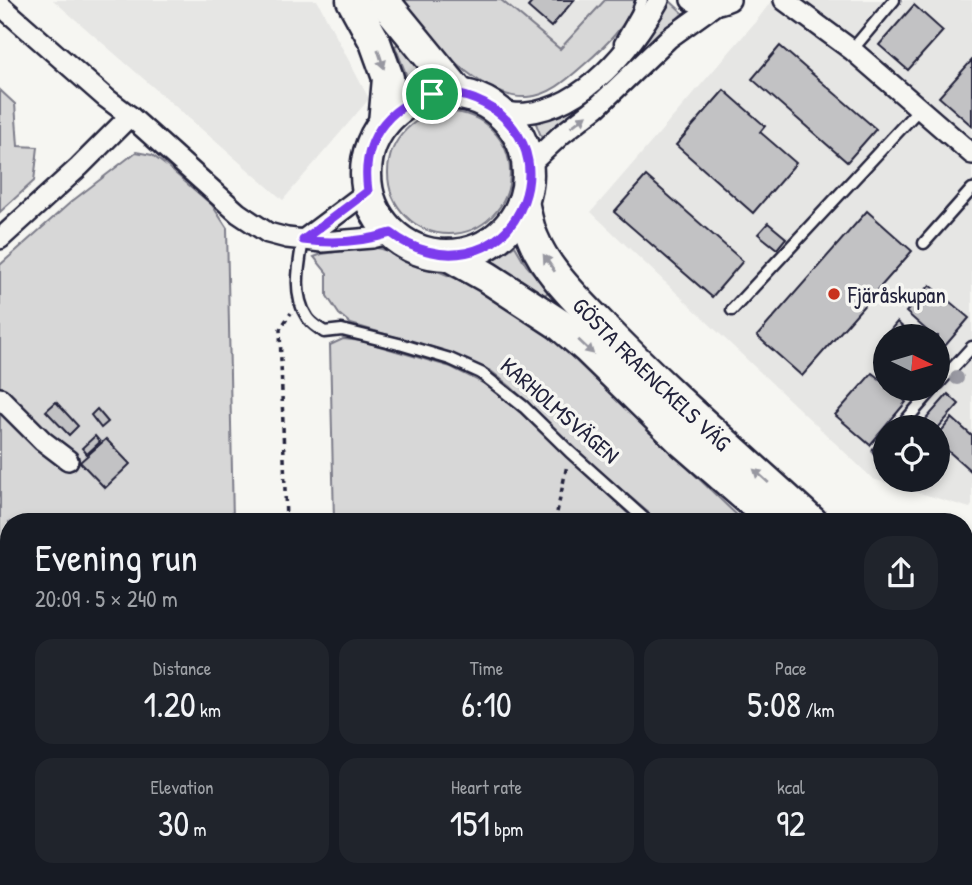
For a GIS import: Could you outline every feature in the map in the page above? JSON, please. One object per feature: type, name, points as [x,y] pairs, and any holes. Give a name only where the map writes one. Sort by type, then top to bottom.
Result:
[{"type":"main road","name":"GÖSTA FRAENCKELS VÄG","points":[[352,0],[375,42],[387,78],[384,123]]},
{"type":"main road","name":"GÖSTA FRAENCKELS VÄG","points":[[383,0],[460,94]]},
{"type":"main road","name":"GÖSTA FRAENCKELS VÄG","points":[[432,94],[460,94],[485,102],[499,112],[519,136],[528,166],[528,184],[523,202],[512,223],[494,240],[472,251],[448,255],[417,250],[391,233],[376,214],[368,191],[368,155],[377,133],[400,108],[432,94]]},
{"type":"main road","name":"GÖSTA FRAENCKELS VÄG","points":[[523,202],[533,238],[549,266],[578,301],[663,387],[802,513]]},
{"type":"main road","name":"GÖSTA FRAENCKELS VÄG","points":[[448,255],[559,324],[684,443],[765,513]]},
{"type":"street","points":[[499,112],[525,113],[549,108],[578,93],[612,63],[643,28],[659,0]]},
{"type":"street","points":[[691,0],[704,5],[723,2]]},
{"type":"street","points":[[784,0],[852,50],[972,153]]},
{"type":"street","points":[[528,166],[562,134],[597,107],[669,38],[723,2]]},
{"type":"street","points":[[0,5],[238,213],[268,233],[322,242],[349,242],[391,233]]},
{"type":"street","points":[[0,239],[130,116]]},
{"type":"street","points":[[303,240],[368,191]]},
{"type":"street","points":[[0,398],[43,442],[68,460]]},
{"type":"lane","points":[[612,63],[642,0]]},
{"type":"lane","points":[[852,50],[894,0]]},
{"type":"lane","points":[[732,310],[920,108]]},
{"type":"lane","points":[[924,243],[972,189]]},
{"type":"lane","points":[[299,299],[297,272],[303,240]]},
{"type":"lane","name":"KARHOLMSVÄGEN","points":[[299,299],[307,318],[324,332],[342,330],[402,345],[450,359],[481,373],[505,390],[638,513]]},
{"type":"lane","points":[[950,371],[972,346]]},
{"type":"lane","points":[[910,415],[923,401]]},
{"type":"path","points":[[286,513],[280,330],[299,299]]},
{"type":"path","points":[[557,513],[570,452]]},
{"type":"shaded area","points":[[53,0],[317,0],[369,99],[283,200]]},
{"type":"shaded area","points":[[397,0],[501,0],[560,49],[605,0],[635,0],[622,26],[586,63],[551,90],[527,97],[509,95],[472,76],[438,46]]},
{"type":"shaded area","points":[[501,0],[605,0],[560,50]]},
{"type":"shaded area","points":[[669,0],[683,13],[624,71],[543,141],[535,121],[642,41],[658,21]]},
{"type":"shaded area","points":[[772,0],[972,0],[970,508],[916,492],[950,492],[950,415],[873,415],[873,479],[591,212]]},
{"type":"shaded area","points":[[400,43],[435,78],[406,86],[406,74],[395,46]]},
{"type":"shaded area","points":[[0,90],[15,104],[18,146],[38,147],[34,181],[0,212]]},
{"type":"shaded area","points":[[449,112],[472,116],[492,130],[506,150],[510,173],[506,196],[492,216],[472,230],[449,234],[426,230],[406,216],[392,196],[388,173],[392,150],[406,130],[426,116]]},
{"type":"shaded area","points":[[136,152],[152,155],[168,167],[212,205],[227,228],[233,513],[0,513],[0,265],[71,202]]},
{"type":"shaded area","points":[[515,246],[526,265],[549,291],[545,295],[491,262]]},
{"type":"shaded area","points":[[371,247],[382,249],[460,280],[511,307],[548,334],[735,513],[649,513],[570,445],[491,371],[453,354],[351,324],[339,314],[327,296],[327,273],[314,257]]},
{"type":"shaded area","points":[[343,339],[362,341],[451,367],[495,389],[627,513],[334,513],[330,345]]},
{"type":"building","points":[[534,0],[574,0],[551,27],[528,7]]},
{"type":"building","points":[[914,5],[943,31],[908,70],[879,45]]},
{"type":"building","points":[[780,46],[876,129],[847,162],[752,79]]},
{"type":"building","points":[[972,60],[972,126],[939,97]]},
{"type":"building","points":[[724,90],[765,126],[760,132],[796,163],[753,213],[676,145]]},
{"type":"building","points":[[646,176],[743,261],[712,297],[614,212]]},
{"type":"building","name":"Fjäråskupan","points":[[867,211],[912,251],[802,376],[757,336]]},
{"type":"building","points":[[768,223],[786,238],[777,249],[758,234]]},
{"type":"building","points":[[930,285],[969,318],[950,340],[950,324],[920,324],[906,312]]},
{"type":"building","points":[[872,373],[873,401],[906,402],[895,415],[873,415],[873,441],[870,445],[835,415]]},
{"type":"building","points":[[950,396],[959,404],[949,415],[930,415],[942,401],[950,401]]},
{"type":"building","points":[[56,402],[78,426],[69,435],[46,411]]},
{"type":"building","points":[[97,409],[108,422],[101,428],[91,415]]},
{"type":"building","points":[[952,418],[972,436],[972,472],[950,453]]},
{"type":"building","points":[[95,436],[100,442],[87,454],[82,448]]},
{"type":"building","points":[[106,439],[130,464],[105,488],[80,462]]},
{"type":"place","name":"Fjäråskupan","points":[[834,294]]},
{"type":"route","points":[[432,94],[460,94],[485,102],[510,123],[519,136],[528,166],[528,184],[523,202],[512,223],[484,247],[461,254],[432,254],[417,250],[391,233],[349,242],[303,240],[368,191],[368,155],[384,123],[405,104],[432,94]]}]
